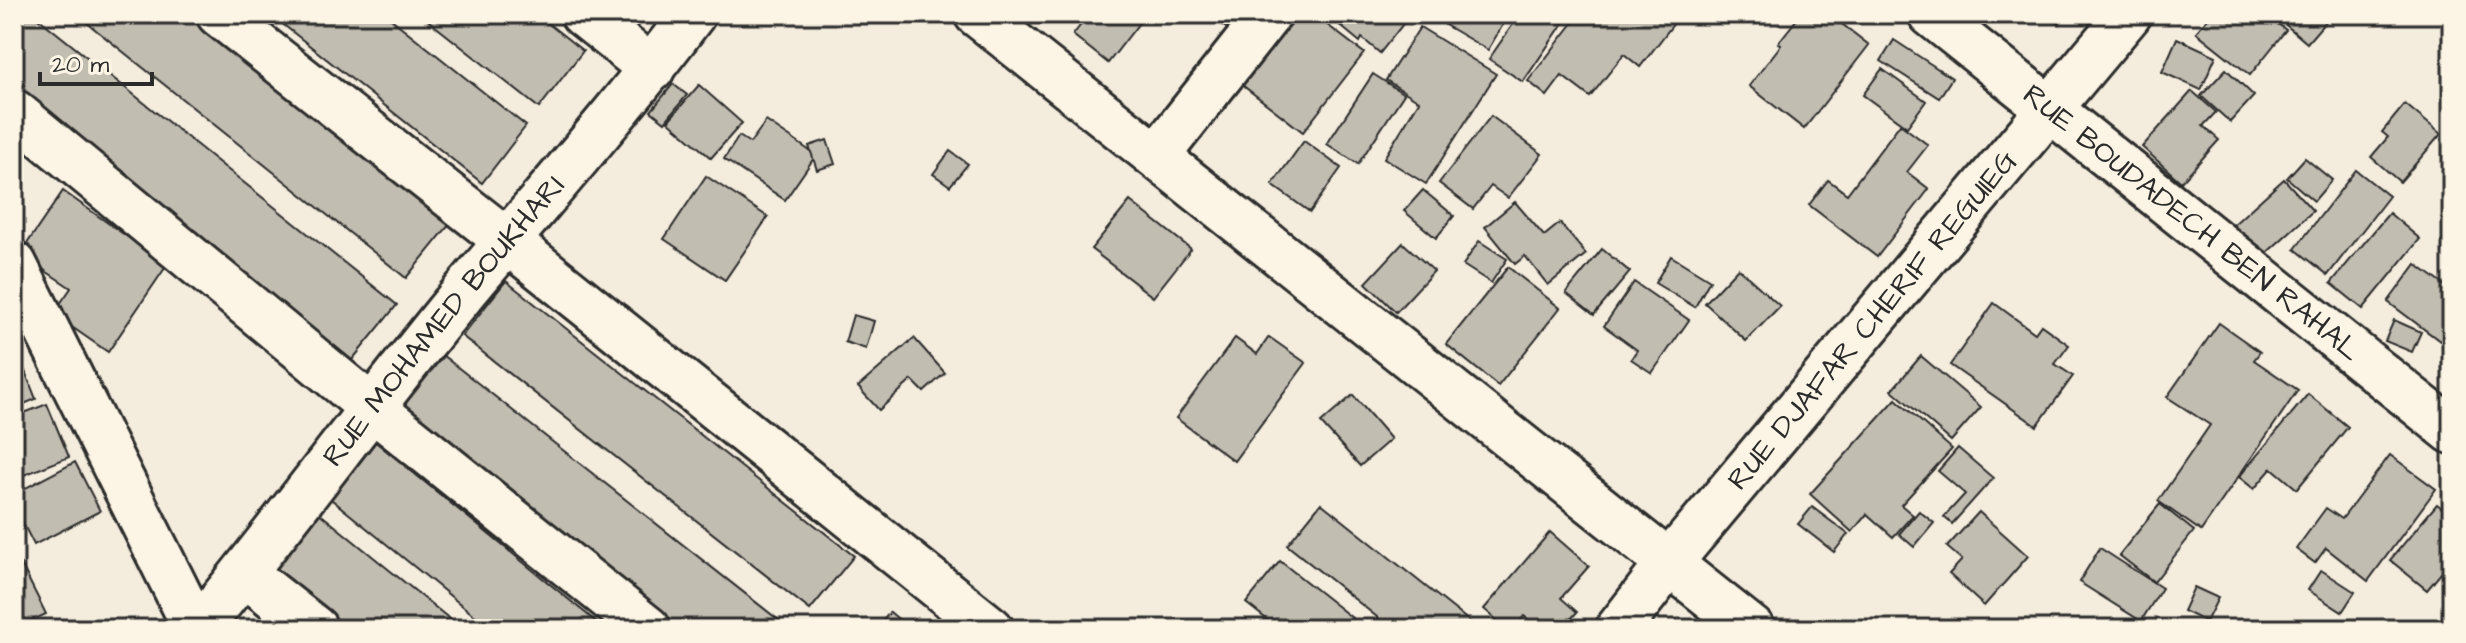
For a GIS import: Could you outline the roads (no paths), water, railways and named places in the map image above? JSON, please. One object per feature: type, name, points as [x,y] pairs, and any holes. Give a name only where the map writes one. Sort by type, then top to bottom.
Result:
[{"type":"street","points":[[219,14],[991,629]]},
{"type":"street","points":[[583,14],[652,69]]},
{"type":"street","name":"RUE MOHAMED BOUKHARI","points":[[197,629],[244,573],[371,407],[506,240],[652,69],[693,14]]},
{"type":"street","points":[[977,14],[1752,629]]},
{"type":"street","points":[[1157,156],[1269,14]]},
{"type":"street","name":"RUE BOUDADECH BEN RAHAL","points":[[1931,14],[2452,431]]},
{"type":"street","name":"RUE DJAFAR CHERIF REGUIEG","points":[[1618,629],[1670,562],[2129,14]]},
{"type":"street","points":[[14,112],[371,407],[648,629]]},
{"type":"street","points":[[14,264],[197,629]]},
{"type":"street","points":[[244,573],[315,629]]}]
